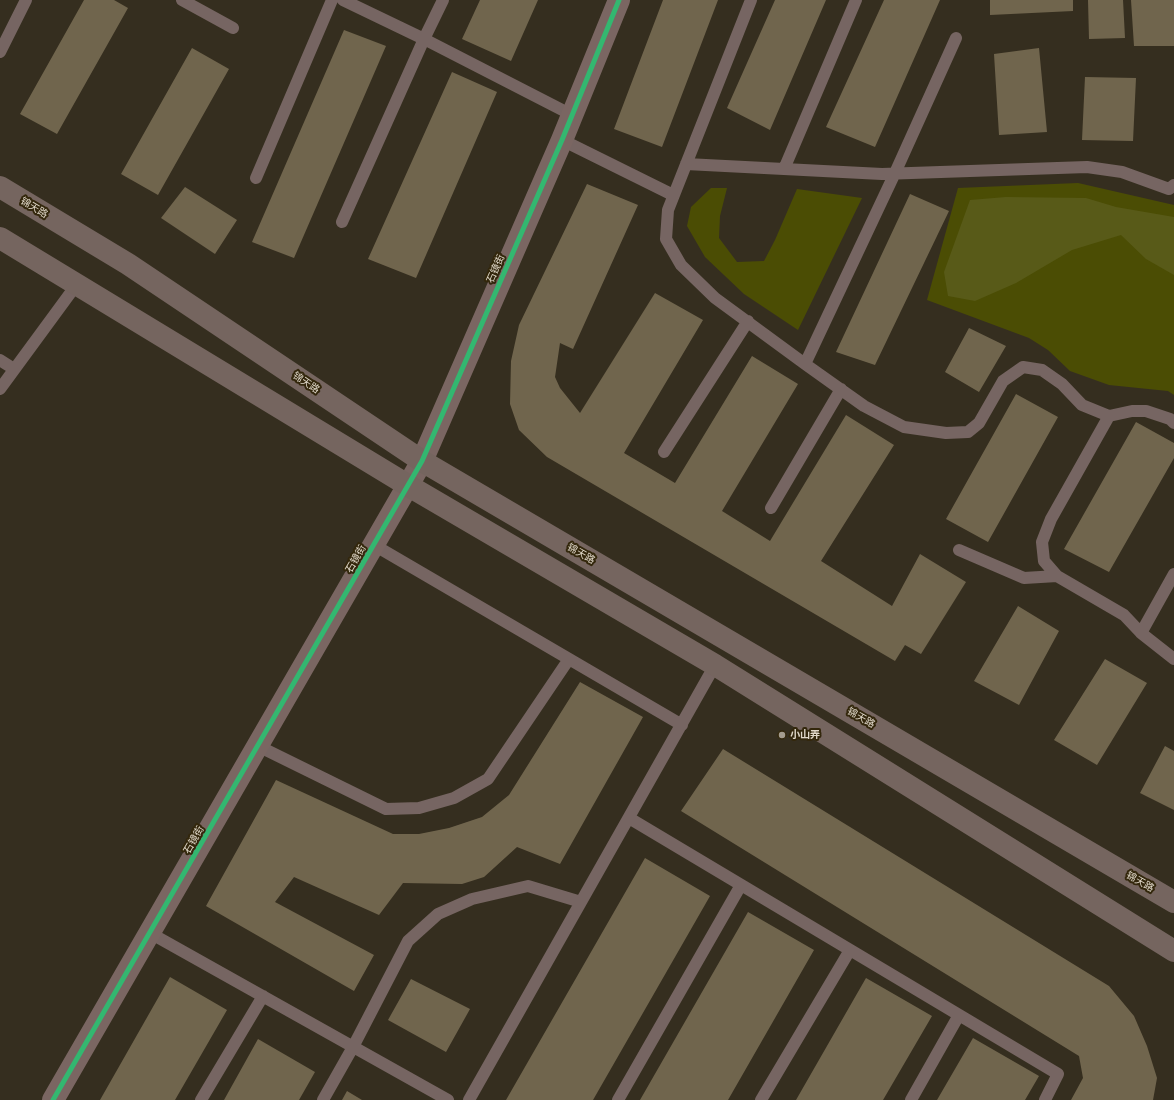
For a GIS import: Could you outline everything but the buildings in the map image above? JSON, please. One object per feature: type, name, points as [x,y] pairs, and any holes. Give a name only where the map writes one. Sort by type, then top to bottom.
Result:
[{"type":"main road","name":"锦天路","points":[[0,187],[128,264],[422,460],[1174,902]]},
{"type":"main road","points":[[0,238],[409,486],[715,665],[1174,951]]},
{"type":"street","name":"石镜街","points":[[53,1100],[409,486],[422,460],[562,140],[619,0]]},
{"type":"lane","points":[[0,52],[26,0]]},
{"type":"lane","points":[[182,0],[233,28]]},
{"type":"lane","points":[[256,178],[332,0]]},
{"type":"lane","points":[[343,0],[424,39],[572,115]]},
{"type":"lane","points":[[342,222],[443,0]]},
{"type":"lane","points":[[751,0],[668,210],[666,239],[681,265],[715,298],[805,364],[864,406],[904,427],[946,433],[968,432],[979,423],[1003,381],[1023,367],[1042,370],[1062,384],[1082,405],[1109,416],[1132,410],[1146,411],[1170,419],[1174,423]]},
{"type":"lane","points":[[784,168],[856,0]]},
{"type":"lane","points":[[805,364],[956,38]]},
{"type":"lane","points":[[562,140],[673,195]]},
{"type":"lane","points":[[686,164],[882,174],[1087,167],[1122,172],[1169,188],[1174,185]]},
{"type":"lane","points":[[0,389],[77,284]]},
{"type":"lane","points":[[664,452],[748,321]]},
{"type":"lane","points":[[0,360],[14,369]]},
{"type":"lane","points":[[771,508],[841,389]]},
{"type":"lane","points":[[1109,416],[1051,519],[1042,542],[1044,561],[1057,576],[1124,615],[1141,633],[1174,659]]},
{"type":"lane","points":[[374,545],[682,725]]},
{"type":"lane","points":[[959,550],[1024,578],[1057,576]]},
{"type":"lane","points":[[1141,633],[1174,574]]},
{"type":"lane","points":[[258,746],[386,809],[419,808],[454,798],[488,779],[569,659]]},
{"type":"lane","points":[[469,1100],[715,665]]},
{"type":"lane","points":[[629,818],[1058,1074],[1045,1100]]},
{"type":"lane","points":[[618,1100],[741,885]]},
{"type":"lane","points":[[324,1100],[408,941],[438,914],[472,899],[528,886],[581,902]]},
{"type":"lane","points":[[150,933],[448,1100]]},
{"type":"lane","points":[[761,1100],[850,950]]},
{"type":"lane","points":[[201,1100],[263,996]]},
{"type":"lane","points":[[911,1100],[959,1015]]},
{"type":"shaded area","points":[[1078,183],[1174,205],[1174,395],[1168,391],[1109,385],[1070,371],[1048,350],[1029,338],[927,300],[958,188]]},
{"type":"shaded area","points":[[711,188],[727,188],[720,216],[719,238],[737,262],[764,261],[775,240],[797,189],[862,198],[798,330],[744,294],[705,257],[687,226],[691,207]]},
{"type":"shaded area","points":[[1006,197],[1086,198],[1116,207],[1174,217],[1174,275],[1146,259],[1121,235],[1072,250],[1016,283],[975,301],[948,296],[944,272],[970,200]]},
{"type":"cycle path","points":[[53,1100],[422,461],[562,140],[619,0]]},
{"type":"place","name":"小山弄","points":[[782,735]]}]
